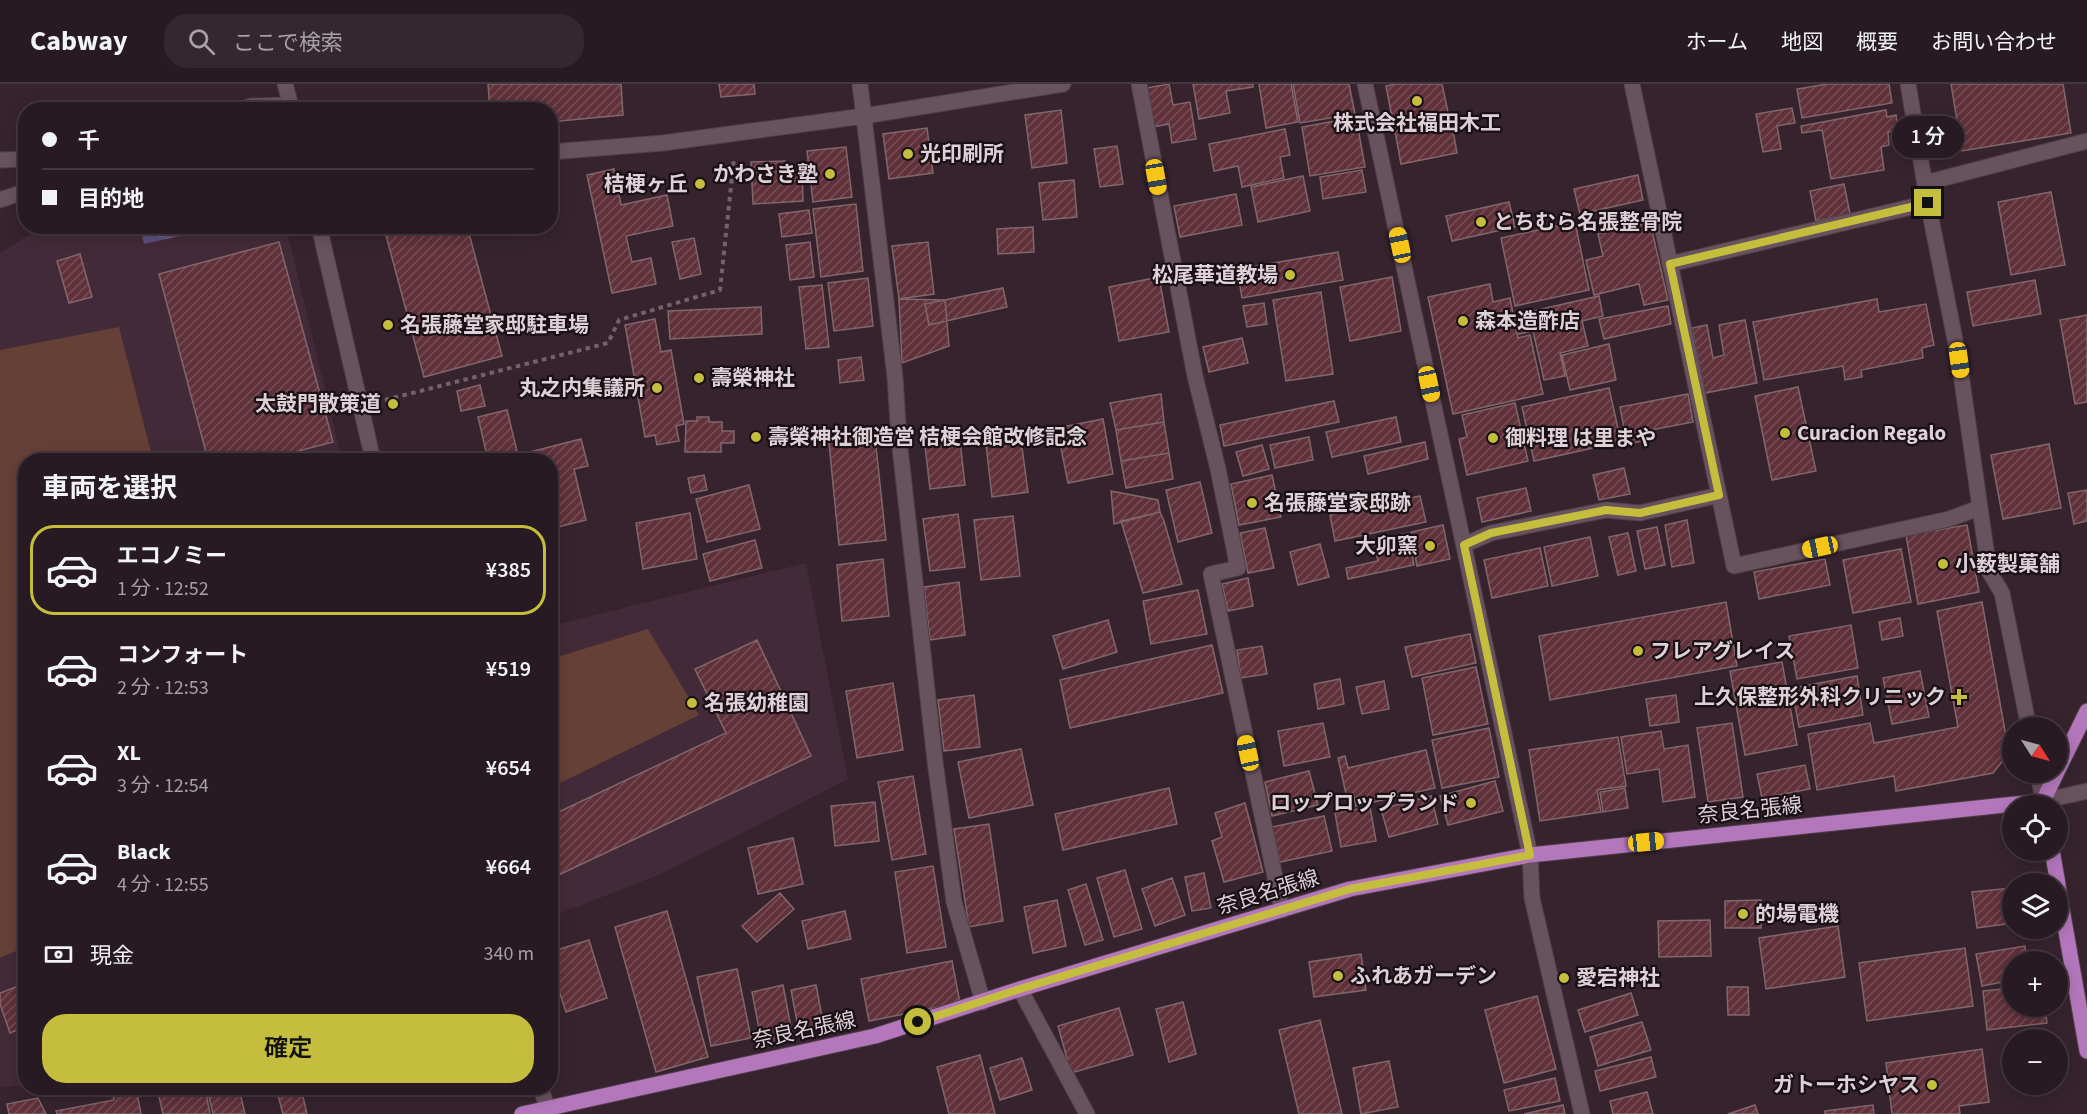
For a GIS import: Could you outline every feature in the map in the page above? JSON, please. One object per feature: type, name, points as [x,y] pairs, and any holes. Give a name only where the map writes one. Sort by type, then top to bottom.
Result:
[{"type":"main road","points":[[2068,749],[2087,711]]},
{"type":"main road","name":"奈良名張線","points":[[522,1114],[548,1111],[875,1036],[1020,989],[1350,889],[1530,855],[2002,807]]},
{"type":"main road","points":[[2067,939],[2087,1051]]},
{"type":"street","points":[[285,84],[290,102]]},
{"type":"street","points":[[860,84],[895,377],[899,439],[936,773],[954,902],[983,1002]]},
{"type":"street","points":[[558,151],[663,143],[864,116],[1063,84]]},
{"type":"street","points":[[1139,84],[1190,355],[1218,469],[1238,568],[1211,574],[1281,910]]},
{"type":"street","points":[[1365,84],[1530,855],[1532,898],[1582,1114]]},
{"type":"street","points":[[1632,84],[1734,566],[1949,519],[1979,508]]},
{"type":"street","points":[[1908,84],[1928,203],[1959,360],[1989,571],[2002,593],[2027,717]]},
{"type":"street","points":[[1925,183],[2087,141]]},
{"type":"street","points":[[0,160],[18,159]]},
{"type":"street","points":[[0,200],[18,194]]},
{"type":"street","points":[[1670,264],[1928,203]]},
{"type":"street","points":[[321,234],[372,453]]},
{"type":"street","points":[[1464,545],[1491,533],[1606,510],[1640,513],[1719,495]]},
{"type":"street","points":[[2068,796],[2087,791]]},
{"type":"street","points":[[1020,989],[1087,1114]]},
{"type":"street","points":[[543,1095],[548,1111]]},
{"type":"path","points":[[361,406],[608,343],[619,320],[720,290],[737,133]]},
{"type":"shaded area","points":[[31,234],[288,234],[340,453],[18,453],[18,1086],[0,1087],[0,253]]},
{"type":"shaded area","points":[[119,327],[151,453],[18,453],[18,950],[0,958],[0,350]]},
{"type":"shaded area","name":"名張幼稚園","points":[[806,563],[848,779],[663,873],[558,914],[558,624]]},
{"type":"shaded area","points":[[648,629],[699,715],[558,784],[558,657]]},
{"type":"water","points":[[142,234],[189,234],[144,244]]},
{"type":"building","points":[[488,84],[621,84],[623,115],[558,121],[558,102],[489,102]]},
{"type":"building","points":[[719,84],[754,84],[755,94],[721,97]]},
{"type":"building","points":[[1169,84],[1173,105],[1190,102],[1196,139],[1172,143],[1169,124],[1153,127],[1146,88]]},
{"type":"building","points":[[1193,84],[1253,84],[1253,87],[1226,91],[1230,113],[1199,119]]},
{"type":"building","points":[[1259,84],[1291,84],[1298,122],[1266,128]]},
{"type":"building","points":[[1293,84],[1349,84],[1355,114],[1300,123]]},
{"type":"building","name":"株式会社福田木工","points":[[1442,84],[1449,117],[1394,128],[1386,86]]},
{"type":"building","points":[[1827,84],[1889,84],[1892,103],[1802,118],[1797,89]]},
{"type":"building","points":[[1951,84],[2063,84],[2071,133],[1962,151]]},
{"type":"building","points":[[1792,108],[1795,123],[1777,126],[1781,149],[1763,152],[1756,114]]},
{"type":"building","points":[[1061,110],[1067,163],[1032,168],[1025,115]]},
{"type":"building","points":[[1886,110],[1887,117],[1896,115],[1898,130],[1888,132],[1889,145],[1881,147],[1884,170],[1831,179],[1822,130],[1802,133],[1801,126]]},
{"type":"building","points":[[1356,117],[1365,167],[1310,176],[1302,127]]},
{"type":"building","points":[[1451,120],[1457,153],[1401,164],[1395,131]]},
{"type":"building","name":"光印刷所","points":[[927,128],[933,173],[889,179],[883,134]]},
{"type":"building","points":[[1285,129],[1290,155],[1280,157],[1284,178],[1242,187],[1238,166],[1214,171],[1209,144]]},
{"type":"building","points":[[1117,146],[1123,184],[1100,187],[1094,149]]},
{"type":"building","name":"かわさき塾","points":[[846,147],[852,197],[813,202],[807,151]]},
{"type":"building","points":[[785,161],[785,171],[802,170],[803,201],[753,204],[751,162]]},
{"type":"building","points":[[614,169],[621,205],[667,195],[673,226],[626,236],[632,262],[651,258],[656,284],[612,293],[587,175]]},
{"type":"building","points":[[1362,170],[1366,192],[1323,199],[1320,177]]},
{"type":"building","points":[[1638,175],[1643,200],[1580,214],[1574,189]]},
{"type":"building","points":[[1303,176],[1310,211],[1258,222],[1251,187]]},
{"type":"building","points":[[1074,180],[1077,217],[1043,220],[1039,183]]},
{"type":"building","points":[[1844,184],[1850,214],[1816,221],[1810,191]]},
{"type":"building","points":[[2051,192],[2065,265],[2011,275],[1998,202]]},
{"type":"building","points":[[1236,194],[1242,225],[1180,237],[1174,206]]},
{"type":"building","name":"とちむら名張整骨院","points":[[1509,202],[1515,227],[1452,241],[1446,216]]},
{"type":"building","points":[[856,204],[863,271],[821,277],[813,209]]},
{"type":"building","points":[[809,210],[812,233],[782,237],[779,214]]},
{"type":"building","points":[[1575,222],[1589,290],[1515,306],[1501,238]]},
{"type":"building","points":[[1650,222],[1668,300],[1644,305],[1639,284],[1594,295],[1586,260],[1603,256],[1598,234]]},
{"type":"building","points":[[1033,227],[1034,252],[998,254],[997,229]]},
{"type":"building","points":[[386,234],[469,234],[502,356],[424,377]]},
{"type":"building","points":[[694,238],[701,274],[680,279],[672,242]]},
{"type":"building","points":[[279,242],[333,442],[291,453],[206,453],[159,274]]},
{"type":"building","points":[[810,242],[814,277],[790,280],[786,245]]},
{"type":"building","points":[[928,242],[934,294],[899,299],[892,246]]},
{"type":"building","name":"松尾華道教場","points":[[1338,252],[1343,280],[1242,298],[1237,269]]},
{"type":"building","points":[[80,254],[92,297],[69,303],[57,261]]},
{"type":"building","points":[[1159,277],[1169,332],[1119,341],[1109,287]]},
{"type":"building","points":[[1392,277],[1401,331],[1350,341],[1340,287]]},
{"type":"building","points":[[868,278],[873,326],[834,331],[828,283]]},
{"type":"building","points":[[2035,280],[2041,314],[1973,326],[1967,292]]},
{"type":"building","points":[[1490,284],[1493,302],[1510,298],[1518,338],[1530,335],[1543,394],[1453,414],[1428,297]]},
{"type":"building","points":[[822,285],[829,347],[806,349],[799,287]]},
{"type":"building","points":[[1003,288],[1007,307],[929,325],[925,304]]},
{"type":"building","points":[[1321,292],[1333,374],[1286,381],[1273,300]]},
{"type":"building","points":[[1599,296],[1603,316],[1582,321],[1588,346],[1560,353],[1565,376],[1544,380],[1533,331],[1519,334],[1515,315]]},
{"type":"building","points":[[899,299],[945,300],[949,346],[902,363]]},
{"type":"building","points":[[1877,299],[1879,312],[1926,304],[1934,345],[1922,348],[1923,358],[1861,370],[1862,377],[1845,380],[1843,366],[1764,380],[1753,322]]},
{"type":"building","points":[[1264,303],[1267,324],[1247,327],[1243,306]]},
{"type":"building","points":[[1668,306],[1671,324],[1604,339],[1599,319]]},
{"type":"building","points":[[761,307],[762,334],[670,339],[668,311]]},
{"type":"building","points":[[2087,315],[2087,402],[2075,404],[2060,320]]},
{"type":"building","name":"丸之内集議所","points":[[655,319],[661,352],[671,350],[684,424],[676,426],[679,441],[657,445],[655,435],[645,437],[625,325]]},
{"type":"building","points":[[1745,320],[1757,383],[1705,393],[1692,328],[1707,325],[1713,358],[1724,355],[1719,325]]},
{"type":"building","points":[[1242,338],[1248,363],[1209,372],[1203,347]]},
{"type":"building","points":[[1609,344],[1616,380],[1570,390],[1562,355]]},
{"type":"building","points":[[861,357],[864,380],[840,383],[838,360]]},
{"type":"building","points":[[768,371],[768,384],[757,385],[757,372]]},
{"type":"building","points":[[480,385],[485,406],[461,411],[457,391]]},
{"type":"building","name":"Curacion Regalo","points":[[1798,387],[1816,471],[1772,480],[1755,396]]},
{"type":"building","points":[[1609,388],[1621,442],[1534,461],[1522,407]]},
{"type":"building","points":[[1161,394],[1164,422],[1116,430],[1110,403]]},
{"type":"building","points":[[1688,394],[1693,422],[1641,432],[1643,441],[1627,444],[1620,407]]},
{"type":"building","points":[[1334,401],[1339,422],[1224,446],[1220,425]]},
{"type":"building","name":"御料理 は里まや","points":[[1515,403],[1528,461],[1467,475],[1459,439],[1467,437],[1462,415]]},
{"type":"building","points":[[507,410],[518,453],[486,453],[478,417]]},
{"type":"building","points":[[697,417],[709,417],[709,422],[722,422],[722,431],[734,431],[734,443],[721,443],[721,452],[685,452],[686,421],[697,421]]},
{"type":"building","points":[[1396,417],[1401,442],[1332,457],[1326,432]]},
{"type":"building","points":[[1103,419],[1113,474],[1068,483],[1057,428]]},
{"type":"building","points":[[1164,422],[1169,453],[1121,461],[1116,430]]},
{"type":"building","points":[[874,428],[886,540],[839,545],[828,433]]},
{"type":"building","points":[[959,432],[965,485],[930,489],[924,437]]},
{"type":"building","points":[[1309,437],[1313,460],[1275,468],[1270,445]]},
{"type":"building","points":[[581,439],[588,466],[574,469],[586,520],[558,527],[558,453],[526,453]]},
{"type":"building","points":[[1021,440],[1028,492],[992,497],[986,444]]},
{"type":"building","points":[[1425,442],[1428,459],[1368,474],[1364,456]]},
{"type":"building","points":[[2049,444],[2061,508],[2003,519],[1991,455]]},
{"type":"building","points":[[1262,445],[1269,469],[1243,476],[1236,452]]},
{"type":"building","points":[[1169,453],[1173,479],[1126,488],[1121,461]]},
{"type":"building","points":[[1624,468],[1630,494],[1599,500],[1593,475]]},
{"type":"building","points":[[704,475],[707,490],[691,493],[688,478]]},
{"type":"building","points":[[1272,475],[1281,517],[1239,525],[1231,484]]},
{"type":"building","points":[[1200,482],[1212,533],[1178,542],[1166,490]]},
{"type":"building","points":[[749,485],[760,529],[707,542],[696,499]]},
{"type":"building","points":[[1526,488],[1531,511],[1482,522],[1477,498]]},
{"type":"building","points":[[2087,490],[2087,521],[2074,524],[2068,493]]},
{"type":"building","points":[[1111,491],[1158,500],[1160,512],[1114,524]]},
{"type":"building","points":[[1420,496],[1426,522],[1335,541],[1330,515]]},
{"type":"building","points":[[1160,512],[1182,584],[1143,593],[1121,521]]},
{"type":"building","points":[[690,513],[697,559],[643,569],[636,523]]},
{"type":"building","points":[[958,514],[965,567],[930,571],[923,519]]},
{"type":"building","points":[[1013,516],[1020,576],[981,580],[974,520]]},
{"type":"building","points":[[1687,520],[1694,563],[1672,567],[1665,525]]},
{"type":"building","name":"大卯窯","points":[[1443,525],[1450,559],[1417,566],[1411,532]]},
{"type":"building","name":"小薮製菓舗","points":[[1967,525],[1979,592],[1918,604],[1906,535]]},
{"type":"building","points":[[1657,527],[1665,565],[1645,569],[1637,531]]},
{"type":"building","points":[[1265,528],[1274,568],[1248,573],[1240,533]]},
{"type":"building","points":[[1408,533],[1414,565],[1348,579],[1346,568],[1378,561],[1374,540]]},
{"type":"building","points":[[1628,533],[1636,571],[1618,575],[1609,537]]},
{"type":"building","points":[[1590,537],[1598,576],[1552,586],[1544,547]]},
{"type":"building","points":[[755,540],[762,568],[710,581],[703,554]]},
{"type":"building","points":[[1320,544],[1329,577],[1298,585],[1290,552]]},
{"type":"building","points":[[1540,548],[1548,586],[1492,598],[1484,560]]},
{"type":"building","points":[[1901,549],[1911,602],[1853,613],[1843,560]]},
{"type":"building","points":[[883,559],[889,616],[842,621],[837,565]]},
{"type":"building","points":[[1825,559],[1830,585],[1759,599],[1754,572]]},
{"type":"building","points":[[1248,578],[1253,606],[1228,611],[1222,584]]},
{"type":"building","points":[[959,582],[965,635],[930,640],[924,587]]},
{"type":"building","points":[[1198,590],[1207,634],[1151,644],[1143,601]]},
{"type":"building","name":"フレアグレイス","points":[[1726,602],[1737,666],[1550,700],[1539,636]]},
{"type":"building","points":[[1982,602],[2003,717],[2002,762],[1993,773],[1896,791],[1894,776],[1817,790],[1808,734],[1870,723],[1874,743],[1958,727],[1937,611]]},
{"type":"building","points":[[1900,618],[1903,636],[1882,640],[1879,622]]},
{"type":"building","points":[[1108,620],[1117,652],[1063,669],[1053,636]]},
{"type":"building","points":[[1851,625],[1858,668],[1797,679],[1789,636]]},
{"type":"building","points":[[1470,634],[1476,663],[1412,677],[1405,647]]},
{"type":"building","points":[[757,640],[811,756],[558,875],[558,812],[726,733],[695,669]]},
{"type":"building","points":[[1212,645],[1223,693],[1070,728],[1060,680]]},
{"type":"building","points":[[1262,646],[1267,674],[1241,678],[1237,650]]},
{"type":"building","points":[[1782,662],[1797,745],[1745,755],[1730,671]]},
{"type":"building","points":[[1476,667],[1488,724],[1433,735],[1422,678]]},
{"type":"building","points":[[1920,671],[1929,717],[1892,724],[1883,678]]},
{"type":"building","points":[[1857,676],[1863,715],[1799,727],[1792,688]]},
{"type":"building","points":[[1340,679],[1344,704],[1318,709],[1314,684]]},
{"type":"building","points":[[1384,681],[1389,709],[1362,714],[1356,687]]},
{"type":"building","points":[[893,683],[903,750],[857,758],[846,691]]},
{"type":"building","points":[[974,695],[980,747],[944,751],[938,700]]},
{"type":"building","points":[[1676,695],[1679,722],[1650,726],[1646,699]]},
{"type":"building","points":[[1323,723],[1330,757],[1284,766],[1278,731]]},
{"type":"building","points":[[1732,723],[1743,797],[1708,802],[1697,728]]},
{"type":"building","points":[[1489,728],[1499,777],[1442,788],[1432,740]]},
{"type":"building","points":[[1661,731],[1664,749],[1688,745],[1695,797],[1663,802],[1659,769],[1627,774],[1621,737]]},
{"type":"building","points":[[1618,737],[1626,786],[1597,790],[1601,812],[1540,821],[1529,750]]},
{"type":"building","points":[[1021,749],[1033,805],[969,818],[958,762]]},
{"type":"building","points":[[1426,750],[1435,788],[1356,806],[1353,793],[1346,794],[1338,758],[1345,756],[1348,768]]},
{"type":"building","points":[[1805,765],[1810,789],[1762,798],[1757,774]]},
{"type":"building","points":[[1309,771],[1318,805],[1272,816],[1265,782]]},
{"type":"building","points":[[913,776],[926,854],[892,860],[878,782]]},
{"type":"building","name":"ロップロップランド","points":[[1495,781],[1503,811],[1448,825],[1440,796]]},
{"type":"building","points":[[1169,788],[1177,824],[1063,850],[1055,814]]},
{"type":"building","points":[[1625,788],[1628,808],[1603,812],[1600,792]]},
{"type":"building","points":[[1431,796],[1438,824],[1389,837],[1381,809]]},
{"type":"building","points":[[875,802],[879,841],[835,846],[831,806]]},
{"type":"building","points":[[1245,803],[1263,872],[1224,882],[1212,841],[1222,837],[1215,813]]},
{"type":"building","points":[[1370,807],[1376,841],[1341,847],[1335,813]]},
{"type":"building","points":[[1324,816],[1332,851],[1280,862],[1272,827]]},
{"type":"building","points":[[989,824],[1003,921],[969,927],[954,829]]},
{"type":"building","points":[[793,838],[803,884],[758,894],[748,848]]},
{"type":"building","points":[[933,866],[946,947],[907,953],[895,872]]},
{"type":"building","points":[[1125,870],[1142,929],[1114,937],[1097,878]]},
{"type":"building","points":[[1204,873],[1211,908],[1192,911],[1185,877]]},
{"type":"building","points":[[1172,878],[1185,915],[1155,926],[1142,889]]},
{"type":"building","points":[[1086,884],[1103,940],[1085,945],[1068,890]]},
{"type":"building","points":[[2002,889],[2002,925],[1977,928],[1972,892]]},
{"type":"building","points":[[780,893],[794,909],[757,942],[742,926]]},
{"type":"building","points":[[1057,900],[1066,946],[1033,953],[1024,907]]},
{"type":"building","name":"的場電機","points":[[1761,900],[1761,928],[1725,928],[1725,901]]},
{"type":"building","points":[[667,911],[708,1057],[656,1072],[615,927]]},
{"type":"building","points":[[845,911],[851,939],[808,949],[802,921]]},
{"type":"building","points":[[1710,920],[1711,956],[1659,957],[1658,921]]},
{"type":"building","points":[[1838,926],[1845,977],[1766,989],[1759,938]]},
{"type":"building","points":[[589,940],[607,998],[566,1012],[558,988],[558,950]]},
{"type":"building","points":[[2025,946],[2026,951],[2002,951],[2002,982],[1982,986],[1976,954]]},
{"type":"building","points":[[1965,948],[1973,1006],[1867,1021],[1859,963]]},
{"type":"building","name":"ふれあガーデン","points":[[1361,954],[1366,990],[1314,997],[1309,962]]},
{"type":"building","points":[[952,961],[960,1003],[869,1021],[861,979]]},
{"type":"building","points":[[737,969],[751,1038],[711,1046],[697,977]]},
{"type":"building","points":[[783,985],[793,1038],[762,1045],[752,992]]},
{"type":"building","points":[[816,985],[824,1027],[799,1032],[791,990]]},
{"type":"building","points":[[18,986],[18,1030],[10,1033],[0,1004],[0,993]]},
{"type":"building","points":[[1727,987],[1748,987],[1749,1015],[1728,1015]]},
{"type":"building","points":[[2002,989],[2002,1017],[2046,1017],[2047,1023],[1987,1030],[1983,991]]},
{"type":"building","points":[[1631,993],[1638,1015],[1585,1032],[1578,1010]]},
{"type":"building","points":[[1537,996],[1556,1069],[1504,1083],[1485,1010]]},
{"type":"building","points":[[1183,1002],[1196,1054],[1169,1062],[1156,1009]]},
{"type":"building","points":[[1119,1008],[1133,1055],[1071,1073],[1058,1026]]},
{"type":"building","points":[[1320,1020],[1342,1114],[1299,1114],[1279,1030]]},
{"type":"building","points":[[1642,1022],[1651,1050],[1598,1066],[1590,1037]]},
{"type":"building","points":[[1982,1049],[1989,1102],[1959,1106],[1960,1114],[1892,1114],[1886,1063]]},
{"type":"building","points":[[980,1055],[995,1114],[949,1114],[937,1067]]},
{"type":"building","points":[[1651,1057],[1656,1077],[1600,1091],[1595,1071]]},
{"type":"building","points":[[1022,1058],[1032,1090],[1000,1100],[990,1068]]},
{"type":"building","points":[[1389,1061],[1398,1107],[1361,1114],[1353,1068]]},
{"type":"building","points":[[1555,1078],[1560,1101],[1509,1111],[1504,1090]]},
{"type":"building","points":[[1647,1092],[1653,1114],[1613,1114],[1610,1101]]},
{"type":"building","points":[[113,1095],[137,1095],[141,1114],[57,1114],[56,1111],[114,1100]]},
{"type":"building","points":[[159,1095],[206,1095],[210,1114],[163,1114]]},
{"type":"building","points":[[209,1095],[241,1095],[245,1114],[213,1114]]},
{"type":"building","points":[[278,1095],[303,1095],[307,1114],[283,1114]]},
{"type":"building","points":[[38,1098],[46,1114],[9,1114],[7,1104]]},
{"type":"building","points":[[1563,1105],[1565,1114],[1524,1114]]},
{"type":"building","points":[[1755,1105],[1758,1114],[1728,1114]]},
{"type":"building","points":[[1873,1105],[1874,1114],[1825,1114],[1825,1111]]},
{"type":"place","name":"株式会社福田木工","points":[[1417,101]]},
{"type":"place","name":"光印刷所","points":[[908,154]]},
{"type":"place","name":"かわさき塾","points":[[830,174]]},
{"type":"place","name":"桔梗ヶ丘","points":[[700,184]]},
{"type":"place","name":"とちむら名張整骨院","points":[[1481,222]]},
{"type":"place","name":"松尾華道教場","points":[[1290,275]]},
{"type":"place","name":"森本造酢店","points":[[1463,321]]},
{"type":"place","name":"名張藤堂家邸駐車場","points":[[388,325]]},
{"type":"place","name":"壽榮神社","points":[[699,378]]},
{"type":"place","name":"丸之内集議所","points":[[657,388]]},
{"type":"place","name":"太鼓門散策道","points":[[393,404]]},
{"type":"place","name":"Curacion Regalo","points":[[1785,433]]},
{"type":"place","name":"壽榮神社御造営 桔梗会館改修記念","points":[[756,437]]},
{"type":"place","name":"御料理 は里まや","points":[[1493,438]]},
{"type":"place","name":"名張藤堂家邸跡","points":[[1252,503]]},
{"type":"place","name":"大卯窯","points":[[1430,546]]},
{"type":"place","name":"小薮製菓舗","points":[[1943,564]]},
{"type":"place","name":"フレアグレイス","points":[[1638,651]]},
{"type":"place","name":"上久保整形外科クリニック","points":[[1959,697]]},
{"type":"place","name":"名張幼稚園","points":[[692,703]]},
{"type":"place","name":"ロップロップランド","points":[[1471,803]]},
{"type":"place","name":"的場電機","points":[[1743,914]]},
{"type":"place","name":"ふれあガーデン","points":[[1338,976]]},
{"type":"place","name":"愛宕神社","points":[[1564,978]]},
{"type":"place","name":"ガトーホシヤス","points":[[1932,1085]]},
{"type":"route","points":[[918,1022],[1350,889],[1530,855],[1464,545],[1491,533],[1606,510],[1640,513],[1719,495],[1670,264],[1928,203]]}]
